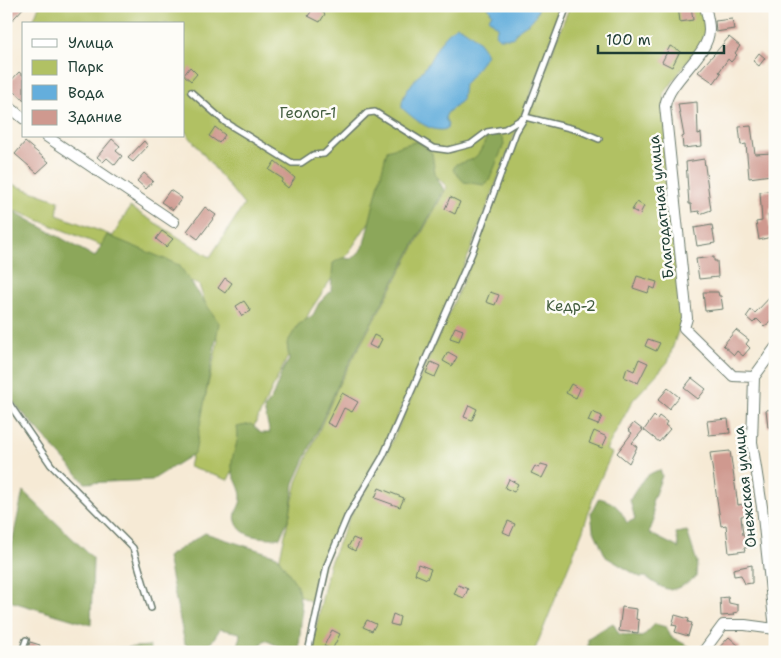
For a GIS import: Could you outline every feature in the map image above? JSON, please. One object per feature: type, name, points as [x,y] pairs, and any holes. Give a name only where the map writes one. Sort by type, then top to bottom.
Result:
[{"type":"street","name":"Благодатная улица","points":[[705,6],[710,31],[704,46],[666,96],[665,106],[687,318],[684,328],[733,376],[754,377]]},
{"type":"street","points":[[6,104],[22,117]]},
{"type":"street","points":[[49,138],[174,222]]},
{"type":"street","points":[[754,377],[775,348]]},
{"type":"street","name":"Онежская улица","points":[[754,377],[752,442],[762,507],[775,629]]},
{"type":"street","points":[[703,652],[723,626],[745,625],[775,629]]},
{"type":"lane","points":[[308,652],[327,564],[347,517],[390,438],[472,253],[516,132],[525,117],[567,6]]},
{"type":"lane","points":[[191,92],[225,122],[292,163],[302,164],[313,155],[324,154],[368,113],[375,112],[432,148],[448,150],[471,144],[487,132],[505,129],[525,117],[578,130],[599,139]]},
{"type":"lane","points":[[6,399],[51,465],[132,548],[152,608]]},
{"type":"lane","points":[[22,652],[26,640]]},
{"type":"green space","name":"Геолог-1","points":[[39,6],[564,6],[470,252],[381,454],[345,516],[324,564],[314,603],[274,583],[297,482],[339,384],[447,187],[412,151],[387,195],[310,311],[228,480],[189,467],[218,341],[199,285],[6,207],[6,182],[59,201],[57,215],[113,236],[130,207],[210,257],[244,205],[185,131],[185,22],[33,22]]},
{"type":"green space","name":"Кедр-2","points":[[570,6],[701,6],[706,31],[700,44],[664,94],[683,316],[668,362],[633,400],[606,450],[612,453],[596,489],[583,530],[534,652],[311,652],[329,565],[349,518],[385,457],[475,254],[518,133],[540,87]]},
{"type":"green space","points":[[495,133],[503,138],[504,144],[489,181],[484,185],[464,182],[453,170],[456,164],[469,161],[477,156],[488,135]]},
{"type":"green space","points":[[418,141],[432,153],[435,174],[444,190],[341,378],[294,483],[290,515],[280,538],[248,534],[239,527],[235,518],[241,498],[232,469],[238,438],[237,427],[251,424],[261,433],[270,433],[264,409],[289,360],[287,343],[298,325],[313,315],[319,303],[331,291],[333,263],[342,258],[352,259],[363,248],[387,150]]},
{"type":"green space","points":[[6,207],[95,257],[107,235],[179,265],[219,323],[195,453],[152,480],[85,483],[6,394]]},
{"type":"green space","points":[[660,470],[662,476],[652,502],[654,520],[649,533],[679,548],[676,533],[687,531],[697,562],[696,577],[676,589],[666,589],[646,577],[640,577],[606,557],[593,529],[591,513],[599,498],[609,501],[616,506],[627,523],[635,519],[630,500],[639,485],[649,474]]},
{"type":"green space","points":[[23,491],[93,558],[91,625],[6,600],[6,572]]},
{"type":"green space","points":[[205,533],[277,556],[297,585],[302,610],[299,647],[306,652],[278,652],[278,646],[265,640],[256,652],[238,651],[240,633],[220,629],[205,652],[197,652],[185,644],[167,557]]},
{"type":"green space","points":[[613,623],[619,634],[642,637],[655,624],[666,627],[671,637],[696,650],[694,652],[588,652],[588,638]]},
{"type":"green space","points":[[150,646],[152,652],[90,652],[91,650]]},
{"type":"water","points":[[488,6],[539,6],[534,18],[520,29],[513,38],[499,38],[495,34],[498,27],[488,18],[492,14]]},
{"type":"water","points":[[457,26],[475,38],[487,55],[464,85],[462,100],[447,113],[445,118],[448,124],[447,129],[435,129],[411,116],[402,108],[402,102],[404,96],[441,42]]},
{"type":"building","points":[[6,6],[25,6],[6,27]]},
{"type":"building","points":[[315,6],[322,6],[319,10],[325,14],[320,22],[308,16]]},
{"type":"building","points":[[678,6],[691,6],[693,20],[680,22]]},
{"type":"building","points":[[732,19],[734,29],[716,32],[715,21]]},
{"type":"building","points":[[729,37],[740,46],[735,53],[737,55],[731,62],[728,59],[714,83],[698,72]]},
{"type":"building","points":[[670,46],[680,51],[672,67],[662,62]]},
{"type":"building","points":[[759,53],[765,58],[759,66],[753,61]]},
{"type":"building","points":[[190,67],[197,74],[191,81],[185,74]]},
{"type":"building","points":[[19,72],[22,74],[22,98],[7,85]]},
{"type":"building","points":[[697,102],[698,134],[701,133],[702,146],[683,148],[682,137],[684,136],[678,104]]},
{"type":"building","points":[[751,126],[755,154],[772,153],[773,169],[770,169],[771,175],[749,178],[746,144],[741,145],[739,127]]},
{"type":"building","points":[[215,127],[225,135],[219,143],[209,136]]},
{"type":"building","points":[[112,139],[120,146],[116,151],[122,156],[115,165],[107,158],[103,162],[97,157]]},
{"type":"building","points":[[144,141],[148,146],[133,162],[128,158]]},
{"type":"building","points":[[25,142],[49,162],[37,173],[15,154]]},
{"type":"building","points":[[704,159],[711,210],[700,214],[699,211],[692,212],[691,204],[689,204],[686,162]]},
{"type":"building","points":[[275,161],[295,178],[288,188],[281,182],[283,179],[269,170]]},
{"type":"building","points":[[144,173],[153,181],[146,189],[137,181]]},
{"type":"building","points":[[170,190],[182,198],[173,210],[161,202]]},
{"type":"building","points":[[774,190],[775,207],[770,208],[770,215],[768,215],[771,237],[759,240],[756,222],[762,221],[760,192]]},
{"type":"building","points":[[450,197],[460,202],[455,214],[445,209]]},
{"type":"building","points":[[637,202],[644,206],[640,214],[632,210]]},
{"type":"building","points":[[205,207],[216,215],[198,239],[187,231]]},
{"type":"building","points":[[712,225],[715,243],[697,246],[694,228]]},
{"type":"building","points":[[162,231],[173,239],[166,247],[156,239]]},
{"type":"building","points":[[714,257],[714,261],[717,261],[718,277],[699,279],[696,259]]},
{"type":"building","points":[[637,276],[657,282],[655,289],[650,287],[648,293],[633,288]]},
{"type":"building","points":[[225,278],[232,283],[225,293],[218,288]]},
{"type":"building","points":[[490,292],[499,295],[495,305],[486,302]]},
{"type":"building","points":[[703,292],[718,292],[719,296],[721,296],[723,309],[705,311]]},
{"type":"building","points":[[775,292],[775,315],[765,327],[757,319],[753,323],[746,317],[751,310],[755,313]]},
{"type":"building","points":[[244,301],[251,311],[242,316],[236,306]]},
{"type":"building","points":[[455,327],[463,330],[459,341],[450,338]]},
{"type":"building","points":[[736,330],[749,340],[746,344],[750,348],[743,356],[737,351],[734,355],[723,345]]},
{"type":"building","points":[[374,335],[382,339],[377,349],[369,345]]},
{"type":"building","points":[[648,339],[660,343],[656,351],[645,346]]},
{"type":"building","points":[[448,352],[457,357],[452,366],[443,361]]},
{"type":"building","points":[[639,359],[648,363],[638,383],[624,377],[627,368],[634,371]]},
{"type":"building","points":[[431,362],[440,366],[435,377],[426,373]]},
{"type":"building","points":[[692,378],[706,389],[698,399],[684,388]]},
{"type":"building","points":[[571,384],[580,389],[576,398],[566,393]]},
{"type":"building","points":[[668,388],[679,397],[669,409],[658,400]]},
{"type":"building","points":[[342,393],[358,402],[352,412],[344,408],[335,427],[327,423]]},
{"type":"building","points":[[469,405],[477,409],[472,420],[464,417]]},
{"type":"building","points":[[775,409],[775,426],[768,427],[766,410]]},
{"type":"building","points":[[592,412],[602,416],[598,425],[588,421]]},
{"type":"building","points":[[654,416],[657,419],[659,416],[667,422],[665,425],[670,429],[659,442],[644,430]]},
{"type":"building","points":[[728,419],[730,433],[709,435],[707,421]]},
{"type":"building","points":[[634,423],[643,430],[632,443],[637,447],[629,463],[617,453],[632,433],[628,430]]},
{"type":"building","points":[[594,431],[607,437],[602,448],[589,443]]},
{"type":"building","points":[[730,451],[738,505],[749,503],[750,515],[741,516],[743,535],[749,535],[750,547],[744,548],[745,551],[729,553],[726,525],[721,526],[710,453]]},
{"type":"building","points":[[541,464],[548,466],[542,478],[531,473],[535,466],[539,468]]},
{"type":"building","points":[[509,479],[518,484],[514,492],[505,488]]},
{"type":"building","points":[[379,488],[404,498],[400,507],[375,498]]},
{"type":"building","points":[[508,521],[515,524],[510,535],[503,532]]},
{"type":"building","points":[[353,538],[360,541],[355,551],[348,547]]},
{"type":"building","points":[[418,564],[431,569],[427,579],[415,574]]},
{"type":"building","points":[[752,565],[752,583],[745,584],[741,575],[734,576],[733,569]]},
{"type":"building","points":[[458,585],[468,589],[464,598],[454,594]]},
{"type":"building","points":[[728,597],[729,603],[738,605],[738,612],[733,613],[734,615],[721,616],[720,598]]},
{"type":"building","points":[[622,607],[637,609],[636,619],[639,620],[638,633],[619,631]]},
{"type":"building","points":[[393,614],[400,617],[398,626],[390,624]]},
{"type":"building","points":[[675,615],[689,619],[688,622],[692,623],[688,636],[675,632],[677,626],[672,625]]},
{"type":"building","points":[[367,620],[376,624],[372,631],[363,627]]},
{"type":"building","points":[[332,630],[340,634],[332,650],[324,646]]},
{"type":"building","points":[[729,637],[740,647],[736,652],[715,652]]},
{"type":"building","points":[[30,642],[40,645],[38,652],[27,652]]}]
